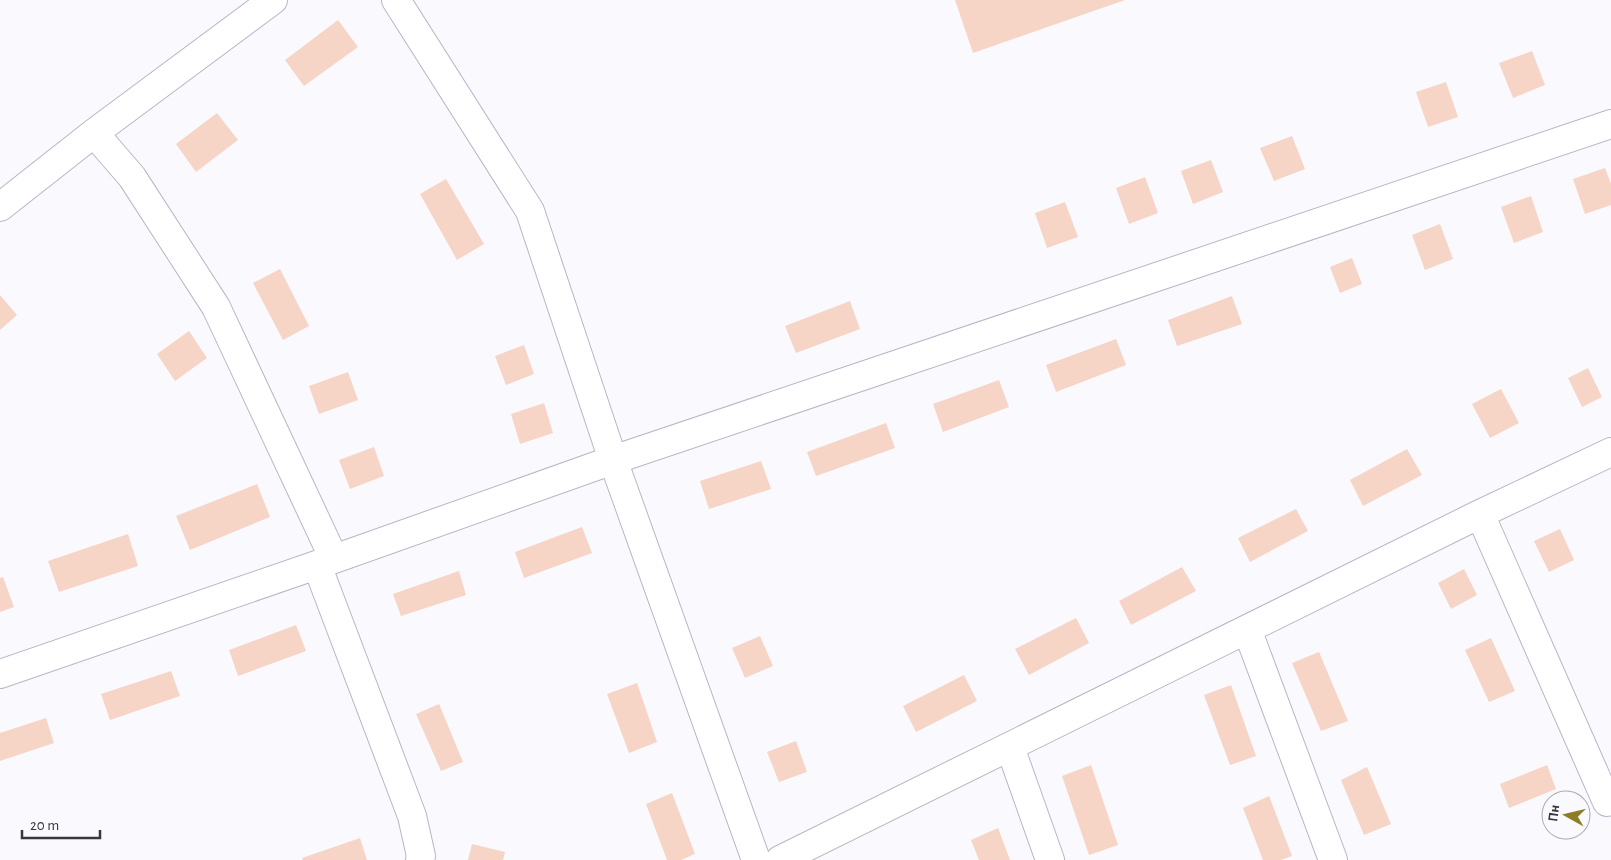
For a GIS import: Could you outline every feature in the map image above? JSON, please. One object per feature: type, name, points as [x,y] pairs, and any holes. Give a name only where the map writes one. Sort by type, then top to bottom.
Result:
[{"type":"street","points":[[0,208],[94,133],[273,0]]},
{"type":"street","points":[[396,0],[530,211],[613,460],[756,860]]},
{"type":"street","points":[[0,674],[326,562],[613,460],[1611,124]]},
{"type":"street","points":[[94,133],[132,177],[216,307],[326,562],[412,816],[421,856],[420,860]]},
{"type":"street","points":[[780,860],[1480,514],[1611,452]]},
{"type":"street","points":[[1480,514],[1607,802],[1611,801]]},
{"type":"street","points":[[1247,629],[1333,860]]},
{"type":"street","points":[[1010,746],[1050,860]]},
{"type":"building","points":[[955,0],[1125,0],[973,53]]},
{"type":"building","points":[[338,20],[358,47],[304,86],[285,60]]},
{"type":"building","points":[[1532,51],[1545,85],[1513,98],[1499,63]]},
{"type":"building","points":[[1446,82],[1458,117],[1428,127],[1416,92]]},
{"type":"building","points":[[217,113],[238,140],[196,172],[176,144]]},
{"type":"building","points":[[1292,136],[1305,169],[1274,181],[1260,148]]},
{"type":"building","points":[[1211,160],[1223,192],[1193,204],[1181,171]]},
{"type":"building","points":[[1605,168],[1611,184],[1611,205],[1585,214],[1573,179]]},
{"type":"building","points":[[1145,177],[1158,213],[1129,224],[1116,188]]},
{"type":"building","points":[[446,179],[484,244],[457,260],[420,194]]},
{"type":"building","points":[[1531,196],[1543,232],[1514,243],[1501,207]]},
{"type":"building","points":[[1065,202],[1078,237],[1047,248],[1035,213]]},
{"type":"building","points":[[1440,224],[1453,259],[1425,270],[1412,235]]},
{"type":"building","points":[[1352,258],[1362,284],[1340,293],[1330,267]]},
{"type":"building","points":[[280,269],[309,326],[283,340],[253,283]]},
{"type":"building","points":[[0,295],[17,315],[0,330]]},
{"type":"building","points":[[1232,296],[1242,324],[1177,346],[1168,320]]},
{"type":"building","points":[[850,301],[860,329],[796,353],[785,326]]},
{"type":"building","points":[[189,331],[207,358],[175,381],[157,354]]},
{"type":"building","points":[[1116,339],[1126,365],[1056,392],[1046,365]]},
{"type":"building","points":[[524,345],[534,374],[506,385],[495,356]]},
{"type":"building","points":[[1588,368],[1602,397],[1582,407],[1568,378]]},
{"type":"building","points":[[348,372],[358,400],[319,414],[309,386]]},
{"type":"building","points":[[999,380],[1009,407],[943,432],[933,404]]},
{"type":"building","points":[[1501,389],[1519,423],[1490,438],[1472,404]]},
{"type":"building","points":[[544,403],[553,433],[520,444],[511,414]]},
{"type":"building","points":[[886,423],[895,448],[816,476],[807,452]]},
{"type":"building","points":[[374,447],[384,476],[350,489],[339,460]]},
{"type":"building","points":[[1407,449],[1422,475],[1363,506],[1350,480]]},
{"type":"building","points":[[761,461],[771,489],[709,509],[700,481]]},
{"type":"building","points":[[257,484],[270,517],[190,550],[176,516]]},
{"type":"building","points":[[1296,509],[1308,531],[1250,562],[1238,538]]},
{"type":"building","points":[[582,527],[592,553],[524,578],[515,552]]},
{"type":"building","points":[[1560,529],[1574,560],[1549,572],[1534,541]]},
{"type":"building","points":[[128,534],[138,566],[59,592],[48,561]]},
{"type":"building","points":[[1182,567],[1196,591],[1131,625],[1119,601]]},
{"type":"building","points":[[1464,569],[1477,595],[1451,609],[1438,583]]},
{"type":"building","points":[[459,571],[466,595],[401,616],[393,594]]},
{"type":"building","points":[[3,577],[14,607],[0,612],[0,578]]},
{"type":"building","points":[[1076,618],[1089,643],[1029,675],[1015,649]]},
{"type":"building","points":[[296,625],[306,651],[238,676],[229,650]]},
{"type":"building","points":[[760,636],[773,666],[745,678],[732,648]]},
{"type":"building","points":[[1491,638],[1515,691],[1489,702],[1465,650]]},
{"type":"building","points":[[1319,652],[1348,721],[1321,731],[1292,663]]},
{"type":"building","points":[[171,671],[180,696],[110,720],[101,694]]},
{"type":"building","points":[[964,675],[977,701],[916,732],[903,706]]},
{"type":"building","points":[[637,683],[657,742],[629,753],[607,694]]},
{"type":"building","points":[[1231,685],[1256,756],[1230,765],[1204,695]]},
{"type":"building","points":[[439,704],[463,762],[441,771],[416,714]]},
{"type":"building","points":[[46,718],[54,743],[0,761],[0,733]]},
{"type":"building","points":[[796,741],[807,772],[779,782],[767,752]]},
{"type":"building","points":[[1091,765],[1118,845],[1089,855],[1062,776]]},
{"type":"building","points":[[1547,765],[1556,789],[1541,790],[1541,795],[1509,808],[1500,784]]},
{"type":"building","points":[[1367,767],[1391,824],[1364,835],[1341,780]]},
{"type":"building","points":[[672,793],[695,854],[681,860],[667,860],[646,804]]},
{"type":"building","points":[[1269,796],[1292,856],[1281,860],[1263,860],[1243,808]]},
{"type":"building","points":[[998,828],[1010,860],[979,860],[971,840]]},
{"type":"building","points":[[360,838],[367,860],[303,860],[302,858]]},
{"type":"building","points":[[472,844],[505,852],[503,860],[468,860]]}]
